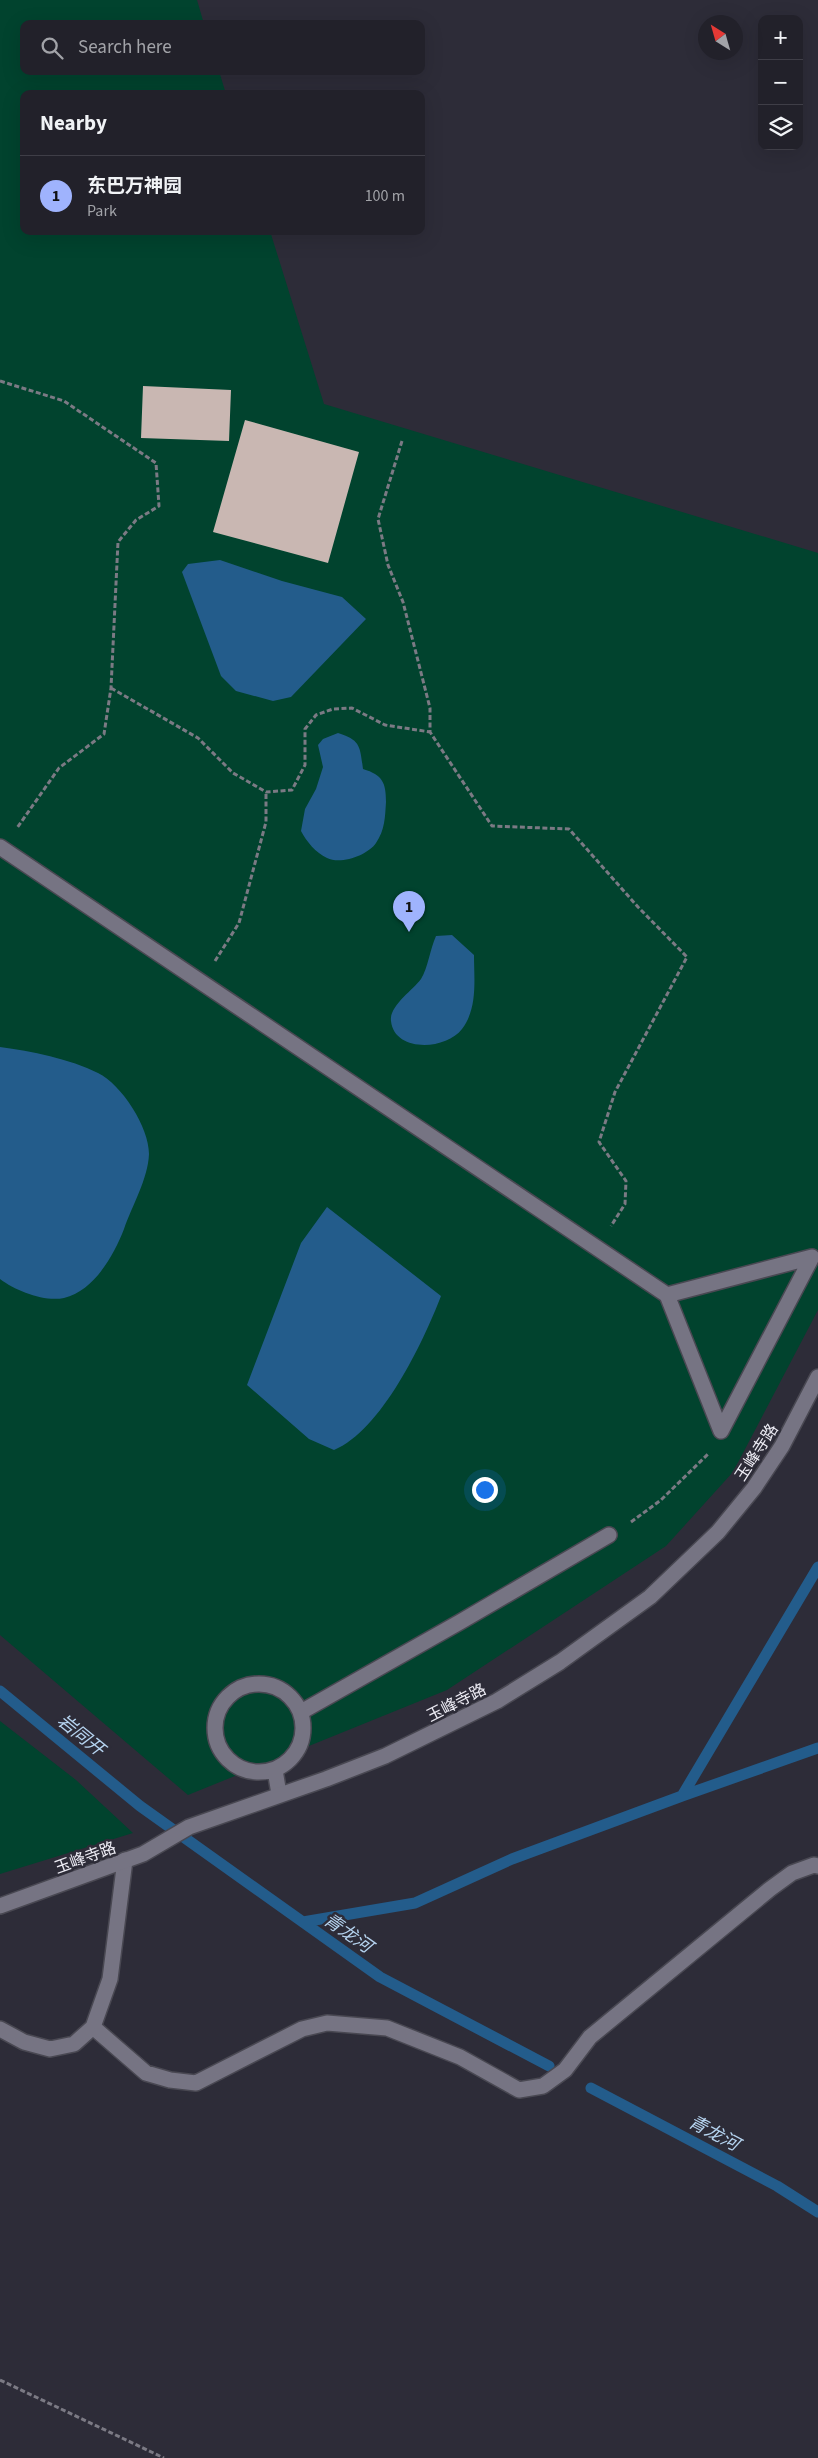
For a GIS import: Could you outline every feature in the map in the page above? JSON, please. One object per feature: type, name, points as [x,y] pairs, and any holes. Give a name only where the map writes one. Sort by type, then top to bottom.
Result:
[{"type":"street","points":[[1,848],[667,1295],[721,1432]]},
{"type":"street","points":[[667,1295],[812,1257],[721,1432]]},
{"type":"street","name":"玉峰寺路","points":[[0,1906],[143,1854],[189,1827],[326,1779],[385,1756],[497,1701],[560,1662],[650,1597],[718,1532],[754,1488],[782,1446],[818,1378]]},
{"type":"street","points":[[301,1712],[609,1535]]},
{"type":"street","points":[[260,1683],[282,1690],[292,1697],[301,1712],[304,1729],[300,1746],[290,1760],[275,1770],[258,1773],[241,1769],[226,1759],[218,1744],[214,1726],[217,1713],[224,1701],[235,1691],[260,1683]]},
{"type":"street","points":[[275,1770],[279,1794]]},
{"type":"street","points":[[0,2029],[24,2042],[50,2049],[74,2044],[93,2027],[110,1979],[125,1860]]},
{"type":"street","points":[[93,2027],[146,2073],[170,2080],[196,2083],[302,2029],[327,2022],[387,2028],[460,2057],[519,2090],[543,2086],[565,2070],[590,2037],[770,1889],[792,1873],[814,1865],[818,1866]]},
{"type":"path","points":[[0,381],[64,401],[156,462],[159,506],[136,520],[118,542],[111,688],[104,734],[59,768],[1,848]]},
{"type":"path","points":[[402,441],[378,519],[388,565],[403,602],[430,708],[430,732],[492,826],[569,830],[638,906],[687,956],[615,1092],[599,1142],[626,1181],[625,1204],[598,1248]]},
{"type":"path","points":[[111,688],[198,738],[233,773],[266,792],[292,790],[305,765],[305,729],[316,715],[333,708],[352,708],[385,725],[430,732]]},
{"type":"path","points":[[202,983],[239,923],[266,822],[266,792]]},
{"type":"path","points":[[609,1535],[636,1519],[661,1500],[705,1459],[721,1432]]},
{"type":"path","points":[[0,2380],[164,2458]]},
{"type":"green space","points":[[0,0],[197,0],[203,20],[20,20],[20,75],[220,75],[225,90],[20,90],[20,235],[271,235],[324,404],[818,553],[818,1310],[733,1472],[666,1546],[447,1690],[188,1795],[0,1635]]},
{"type":"green space","points":[[0,1721],[76,1780],[133,1833],[0,1874]]},
{"type":"water","points":[[220,560],[282,581],[342,597],[366,619],[291,697],[273,701],[236,691],[221,676],[182,572],[188,564]]},
{"type":"water","points":[[338,733],[351,738],[358,745],[363,769],[375,774],[382,781],[386,802],[383,828],[376,843],[367,851],[354,858],[333,860],[315,850],[301,831],[305,809],[316,789],[323,767],[318,745],[323,739]]},
{"type":"water","points":[[452,935],[474,955],[474,993],[471,1012],[462,1029],[454,1036],[433,1044],[421,1045],[410,1043],[394,1031],[391,1015],[398,1004],[421,979],[436,936]]},
{"type":"water","points":[[0,1047],[37,1053],[98,1073],[125,1097],[139,1120],[148,1143],[149,1154],[146,1173],[115,1250],[94,1280],[75,1294],[64,1298],[39,1297],[14,1288],[0,1279]]},
{"type":"water","points":[[327,1207],[441,1296],[412,1360],[384,1405],[368,1425],[351,1440],[334,1450],[309,1439],[247,1385],[301,1243]]},
{"type":"building","points":[[143,386],[231,390],[229,441],[141,438]]},
{"type":"building","points":[[245,420],[359,452],[328,563],[213,532]]},
{"type":"waterway","points":[[303,1922],[415,1903],[512,1859],[682,1796],[818,1567]]},
{"type":"waterway","name":"青龙河","points":[[0,1691],[140,1806],[380,1977],[549,2066]]},
{"type":"waterway","points":[[682,1796],[818,1748]]},
{"type":"waterway","name":"青龙河","points":[[591,2088],[777,2186],[818,2212]]},
{"type":"place","name":"东巴万神园","points":[[409,932]]},
{"type":"water label","name":"岩同开","points":[[81,1735]]}]
